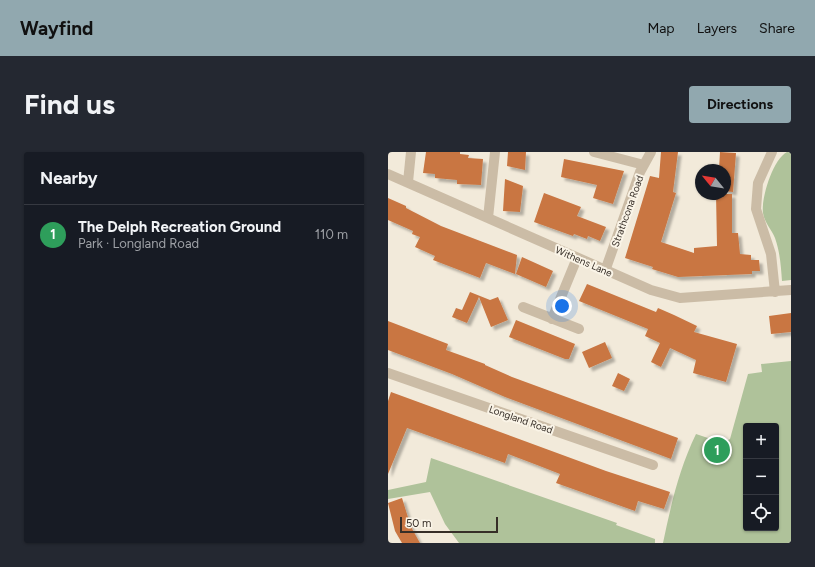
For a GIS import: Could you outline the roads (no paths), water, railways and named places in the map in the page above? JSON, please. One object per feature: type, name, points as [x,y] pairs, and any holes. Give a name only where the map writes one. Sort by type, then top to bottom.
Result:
[{"type":"street","points":[[408,182],[411,152]]},
{"type":"street","points":[[488,218],[495,152]]},
{"type":"street","points":[[594,152],[644,165]]},
{"type":"street","name":"Strathcona Road","points":[[605,271],[644,165],[651,152]]},
{"type":"street","points":[[772,152],[758,183],[756,209],[771,254],[776,292]]},
{"type":"street","name":"Withens Lane","points":[[388,174],[651,290],[680,298],[791,290]]},
{"type":"street","points":[[552,319],[577,258]]},
{"type":"street","points":[[523,308],[579,329]]},
{"type":"street","name":"Longland Road","points":[[388,373],[653,465]]},
{"type":"place","name":"The Delph Recreation Ground","points":[[717,450]]}]
